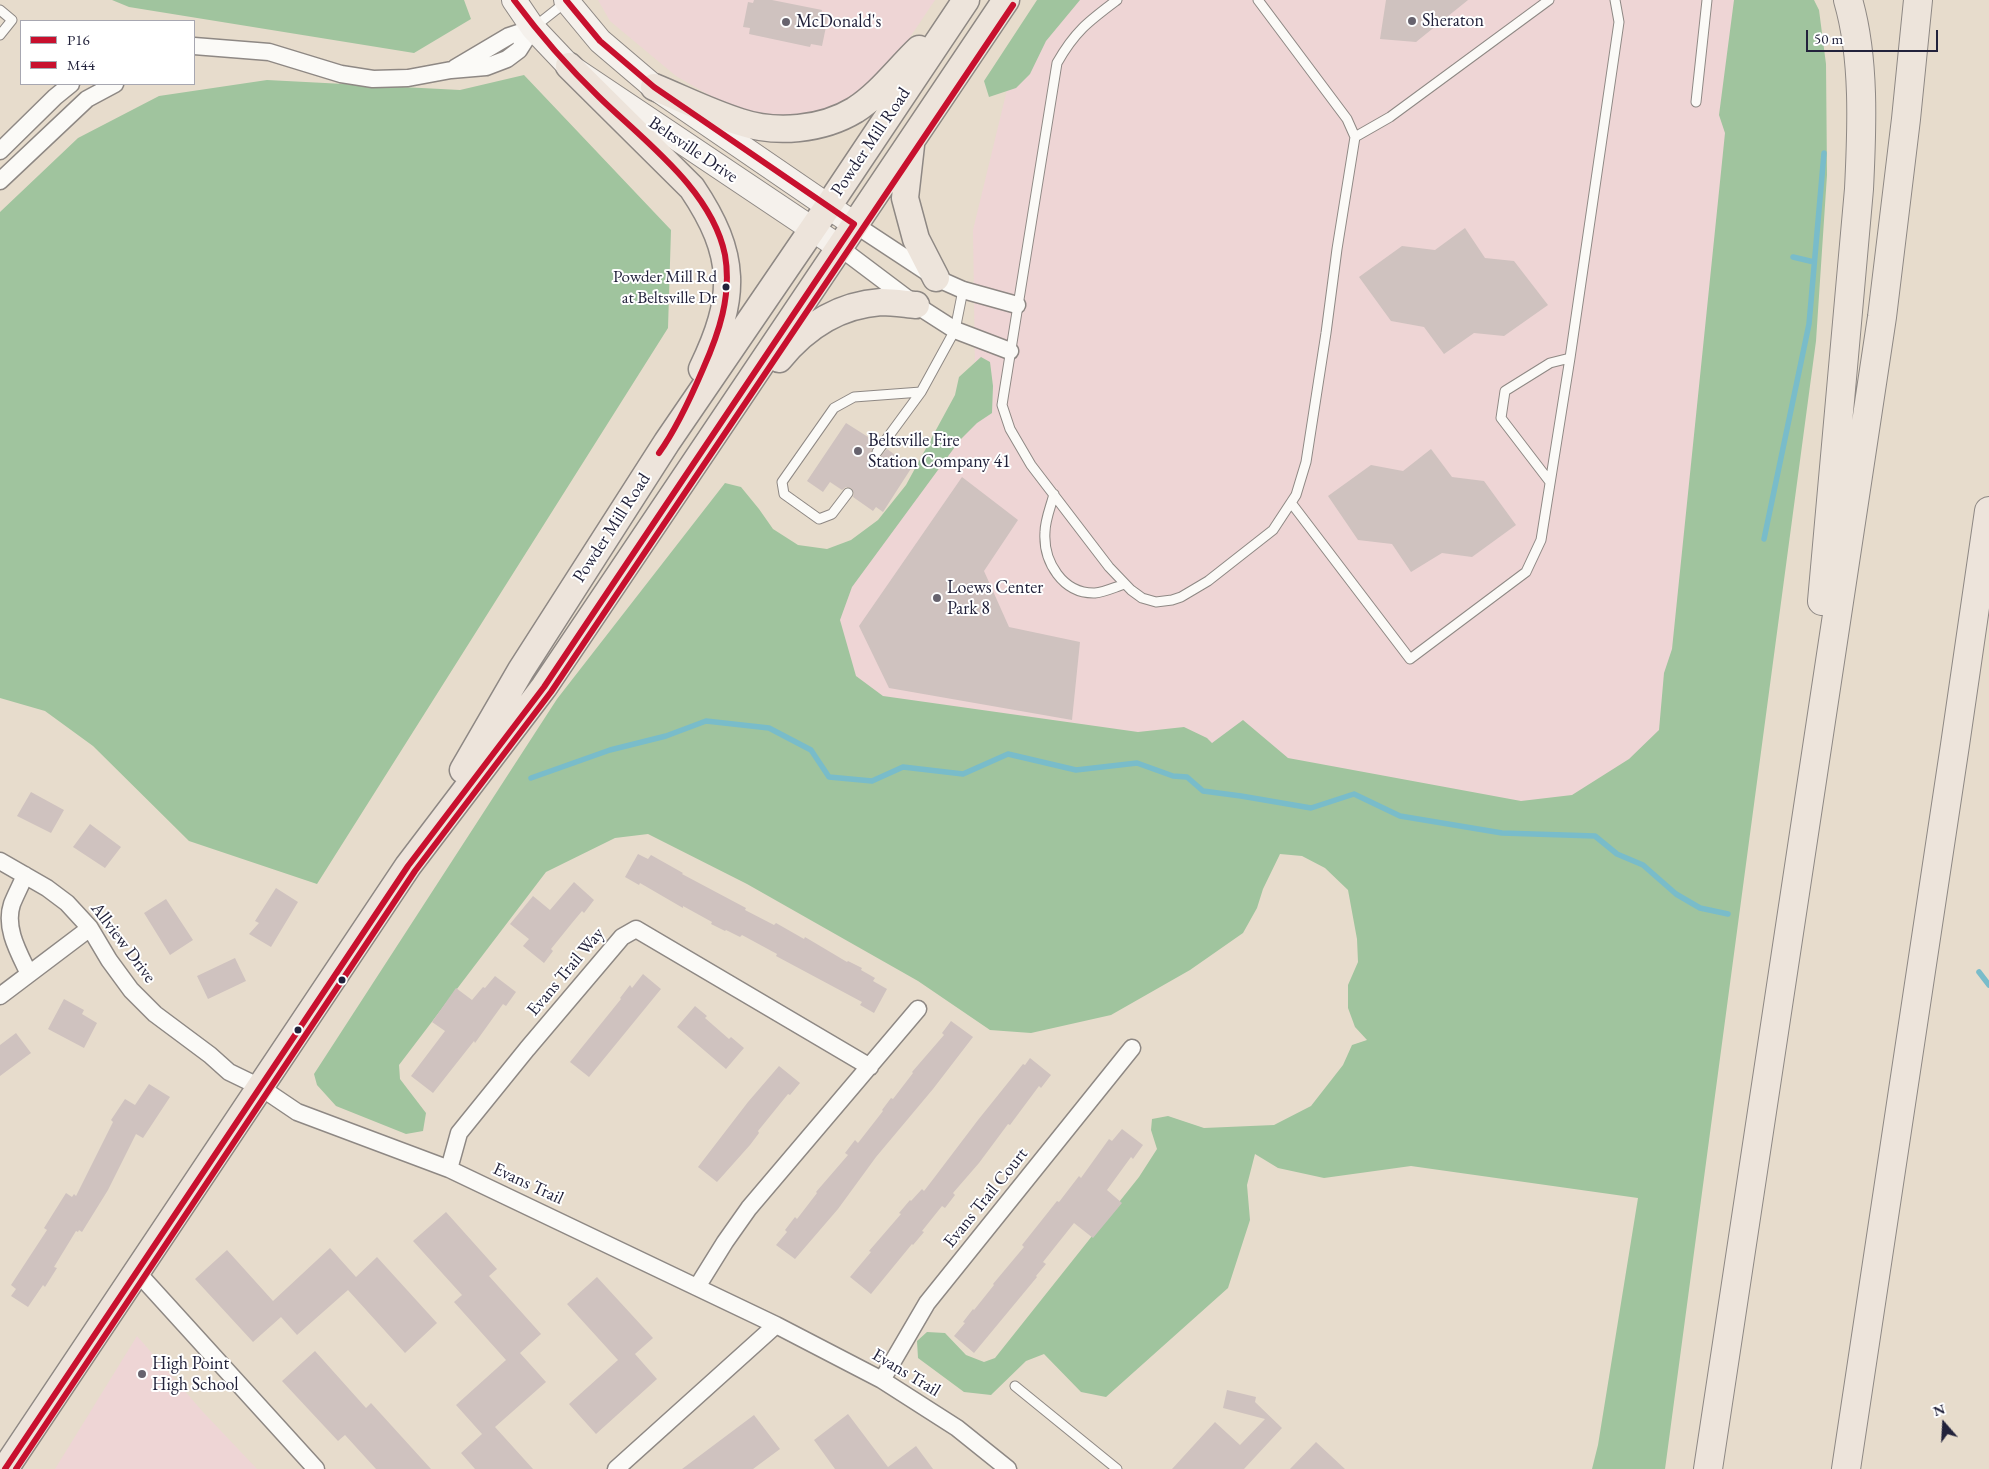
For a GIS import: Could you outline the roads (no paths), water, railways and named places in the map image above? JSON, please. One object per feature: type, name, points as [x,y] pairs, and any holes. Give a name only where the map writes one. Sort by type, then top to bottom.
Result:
[{"type":"highway","points":[[1796,886],[1859,189],[1862,128],[1859,67],[1852,12],[1848,0]]},
{"type":"highway","points":[[1708,1469],[1882,317],[1918,0]]},
{"type":"highway","points":[[1846,1469],[1956,745],[1989,511]]},
{"type":"highway","points":[[1956,745],[1989,603]]},
{"type":"main road","name":"Powder Mill Road","points":[[5,1469],[408,866],[544,687],[1006,0]]},
{"type":"main road","name":"Powder Mill Road","points":[[408,866],[521,670],[667,442],[829,205],[960,8]]},
{"type":"main road","points":[[654,87],[740,123],[768,128],[814,125],[847,114],[874,95],[960,8]]},
{"type":"main road","points":[[569,66],[692,188],[719,236],[725,257],[728,280],[723,316],[712,347],[667,442]]},
{"type":"main road","points":[[912,142],[905,198],[916,239],[936,278]]},
{"type":"main road","points":[[695,462],[792,342],[814,324],[838,312],[882,302],[916,305]]},
{"type":"street","name":"Beltsville Drive","points":[[514,0],[533,28],[569,66],[839,247]]},
{"type":"street","name":"Beltsville Drive","points":[[566,1],[600,41],[654,87],[829,205],[854,224]]},
{"type":"street","points":[[195,46],[269,52],[341,74],[372,79],[408,78],[451,70],[509,36],[533,28]]},
{"type":"street","points":[[195,58],[242,50]]},
{"type":"street","points":[[0,138],[18,117],[56,85]]},
{"type":"street","points":[[0,151],[70,85]]},
{"type":"street","points":[[77,85],[87,99]]},
{"type":"street","points":[[0,181],[87,99],[113,85]]},
{"type":"street","points":[[854,224],[936,278],[963,290],[1017,305]]},
{"type":"street","points":[[839,247],[916,305],[955,330],[1010,351]]},
{"type":"street","name":"Allview Drive","points":[[0,861],[47,888],[67,903],[90,928],[109,960],[131,990],[155,1014],[210,1055],[229,1072],[260,1087]]},
{"type":"street","points":[[25,876],[12,905],[10,925],[19,953],[29,974]]},
{"type":"street","points":[[0,996],[90,928]]},
{"type":"street","name":"Evans Trail Way","points":[[448,1169],[459,1133],[622,937],[636,929],[870,1066]]},
{"type":"street","points":[[697,1287],[749,1208],[918,1009]]},
{"type":"street","name":"Evans Trail Court","points":[[882,1380],[927,1303],[1132,1048]]},
{"type":"street","name":"Evans Trail","points":[[260,1087],[297,1112],[448,1169],[776,1325],[882,1380],[957,1428],[1008,1469]]},
{"type":"street","points":[[137,1272],[316,1469]]},
{"type":"street","points":[[616,1469],[776,1325]]},
{"type":"lane","points":[[1117,0],[1084,25],[1068,43],[1058,63],[1002,405],[1010,429],[1020,447],[1109,567],[1142,598],[1156,602],[1181,597],[1208,581],[1273,530],[1292,504],[1306,462],[1326,333],[1336,248],[1355,136],[1346,119],[1258,0]]},
{"type":"lane","points":[[1355,136],[1390,117],[1549,0]]},
{"type":"lane","points":[[1292,504],[1410,659],[1526,572],[1542,540],[1619,22],[1615,0]]},
{"type":"lane","points":[[1696,102],[1707,0]]},
{"type":"lane","points":[[533,28],[566,1]]},
{"type":"lane","points":[[0,10],[12,20],[0,35]]},
{"type":"lane","points":[[877,452],[921,392],[955,330],[963,290]]},
{"type":"lane","points":[[1550,482],[1501,418],[1505,391],[1550,363],[1570,358]]},
{"type":"lane","points":[[848,493],[832,514],[819,519],[784,494],[782,482],[834,408],[854,397],[921,392]]},
{"type":"lane","points":[[1054,494],[1045,531],[1049,559],[1059,578],[1071,588],[1085,592],[1097,592],[1125,584]]},
{"type":"lane","points":[[1016,1386],[1117,1469]]},
{"type":"waterway","points":[[1764,539],[1809,324],[1824,153]]},
{"type":"waterway","points":[[1793,257],[1814,262]]},
{"type":"waterway","points":[[531,778],[610,750],[666,736],[706,721],[769,728],[811,750],[829,777],[872,781],[903,767],[963,774],[1008,754],[1076,770],[1137,763],[1173,776],[1187,777],[1203,791],[1311,808],[1354,794],[1400,816],[1502,833],[1595,836],[1617,854],[1643,865],[1676,894],[1700,908],[1728,914]]},
{"type":"waterway","points":[[1979,972],[1989,985]]},
{"type":"place","name":"Sheraton","points":[[1412,21]]},
{"type":"place","name":"McDonald's","points":[[786,22]]},
{"type":"place","name":"Powder Mill Rd at Beltsville Dr","points":[[726,287]]},
{"type":"place","name":"Beltsville Fire Station Company 41","points":[[858,451]]},
{"type":"place","name":"Loews Center Park 8","points":[[937,598]]},
{"type":"place","name":"High Point High School","points":[[142,1374]]}]
